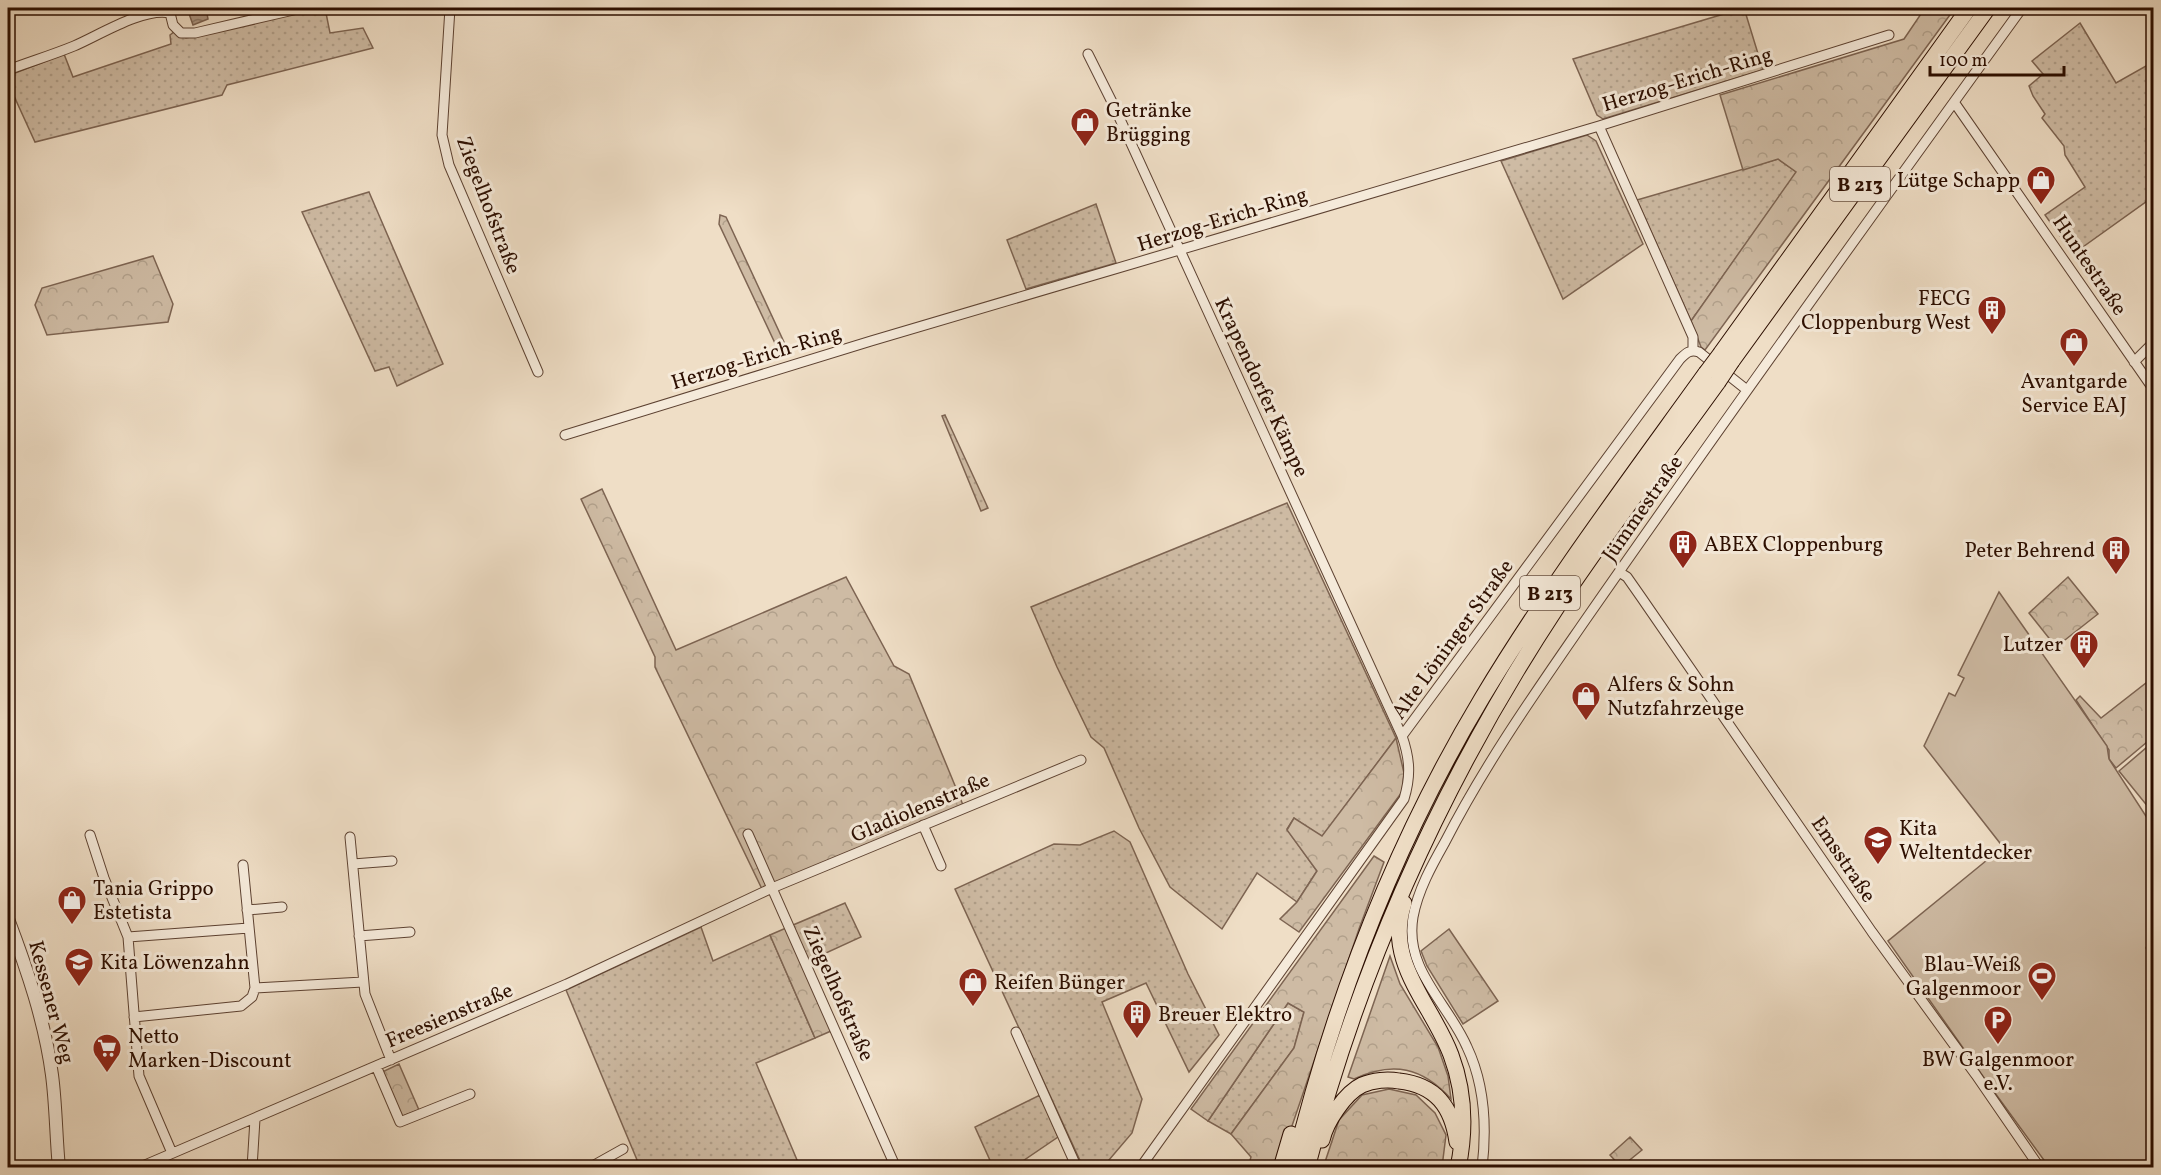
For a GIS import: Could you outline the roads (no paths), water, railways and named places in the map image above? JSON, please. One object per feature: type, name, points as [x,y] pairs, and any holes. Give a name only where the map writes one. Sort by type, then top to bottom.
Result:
[{"type":"highway","name":"B 213","points":[[1307,1167],[1326,1095],[1350,1020],[1379,944],[1413,865],[1450,789],[1502,697],[1556,608],[1712,378],[1969,8]]},
{"type":"highway","name":"B 213","points":[[1727,357],[1988,8]]},
{"type":"highway","name":"B 213","points":[[1293,1167],[1309,1101],[1335,1018],[1401,854],[1447,761],[1529,622],[1589,535],[1712,378]]},
{"type":"highway","name":"B 213","points":[[1450,789],[1451,800],[1418,868],[1403,907],[1399,931],[1403,961],[1451,1055],[1460,1086],[1464,1114],[1459,1162]]},
{"type":"highway","points":[[1314,1167],[1323,1136],[1337,1107],[1362,1085],[1387,1079],[1416,1083],[1434,1093],[1447,1108],[1456,1131],[1459,1162]]},
{"type":"highway","points":[[1281,1167],[1299,1111],[1309,1101]]},
{"type":"street","points":[[8,70],[76,45],[99,32],[159,11],[170,13],[173,25],[181,33],[195,33],[302,8]]},
{"type":"street","name":"Ziegelhofstraße","points":[[450,8],[442,135],[449,165],[538,372]]},
{"type":"street","name":"Jümmestraße","points":[[1482,1167],[1485,1116],[1480,1084],[1467,1046],[1419,966],[1412,937],[1414,915],[1429,873],[1460,813],[1510,729],[1747,390],[2022,8]]},
{"type":"street","name":"Herzog-Erich-Ring","points":[[565,435],[893,335],[1599,126],[1888,35]]},
{"type":"street","name":"Krapendorfer Kämpe","points":[[1088,54],[1114,106],[1402,736]]},
{"type":"street","name":"Huntestraße","points":[[1954,102],[2154,390]]},
{"type":"street","points":[[1599,126],[1692,334],[1693,350],[1699,352],[1747,390]]},
{"type":"street","points":[[2134,362],[2154,342]]},
{"type":"street","name":"Alte Löninger Straße","points":[[1140,1167],[1404,799],[1409,783],[1410,767],[1402,736],[1680,359],[1693,350]]},
{"type":"street","name":"Emsstraße","points":[[1619,572],[1627,577],[1647,605],[1872,932],[2040,1167]]},
{"type":"street","name":"Gladiolenstraße","points":[[772,888],[1081,760]]},
{"type":"street","points":[[922,825],[941,866]]},
{"type":"street","name":"Ziegelhofstraße","points":[[748,834],[893,1167]]},
{"type":"street","points":[[90,835],[104,878],[128,937],[139,1076],[172,1153]]},
{"type":"street","points":[[350,837],[365,994],[391,1060]]},
{"type":"street","points":[[353,864],[392,861]]},
{"type":"street","points":[[134,1017],[241,1006],[252,997],[255,988],[243,865]]},
{"type":"street","name":"Freesienstraße","points":[[138,1167],[567,984],[772,888]]},
{"type":"street","points":[[247,910],[282,907]]},
{"type":"street","name":"Kessener Weg","points":[[8,919],[22,955],[52,1074],[59,1167]]},
{"type":"street","points":[[128,937],[249,928]]},
{"type":"street","points":[[359,936],[410,932]]},
{"type":"street","points":[[255,988],[363,982]]},
{"type":"street","points":[[1016,1032],[1077,1167]]},
{"type":"street","points":[[376,1066],[400,1122],[470,1094]]},
{"type":"street","points":[[252,1167],[255,1119]]},
{"type":"street","points":[[590,1167],[623,1149]]},
{"type":"water","points":[[187,8],[206,8],[208,19],[193,25]]},
{"type":"place","name":"Getränke Brügging","points":[[1085,148]]},
{"type":"place","name":"Lütge Schapp","points":[[2041,206]]},
{"type":"place","name":"FECG Cloppenburg West","points":[[1992,336]]},
{"type":"place","name":"Avantgarde Service EAJ","points":[[2074,368]]},
{"type":"place","name":"ABEX Cloppenburg","points":[[1683,570]]},
{"type":"place","name":"Peter Behrend","points":[[2116,576]]},
{"type":"place","name":"Lutzer","points":[[2084,670]]},
{"type":"place","name":"Alfers & Sohn Nutzfahrzeuge","points":[[1586,722]]},
{"type":"place","name":"Kita Weltentdecker","points":[[1878,866]]},
{"type":"place","name":"Tania Grippo Estetista","points":[[72,926]]},
{"type":"place","name":"Kita Löwenzahn","points":[[79,988]]},
{"type":"place","name":"Blau-Weiß Galgenmoor","points":[[2042,1002]]},
{"type":"place","name":"Reifen Bünger","points":[[973,1008]]},
{"type":"place","name":"Breuer Elektro","points":[[1137,1040]]},
{"type":"place","name":"BW Galgenmoor e.V.","points":[[1998,1046]]},
{"type":"place","name":"Netto Marken-Discount","points":[[107,1074]]}]
